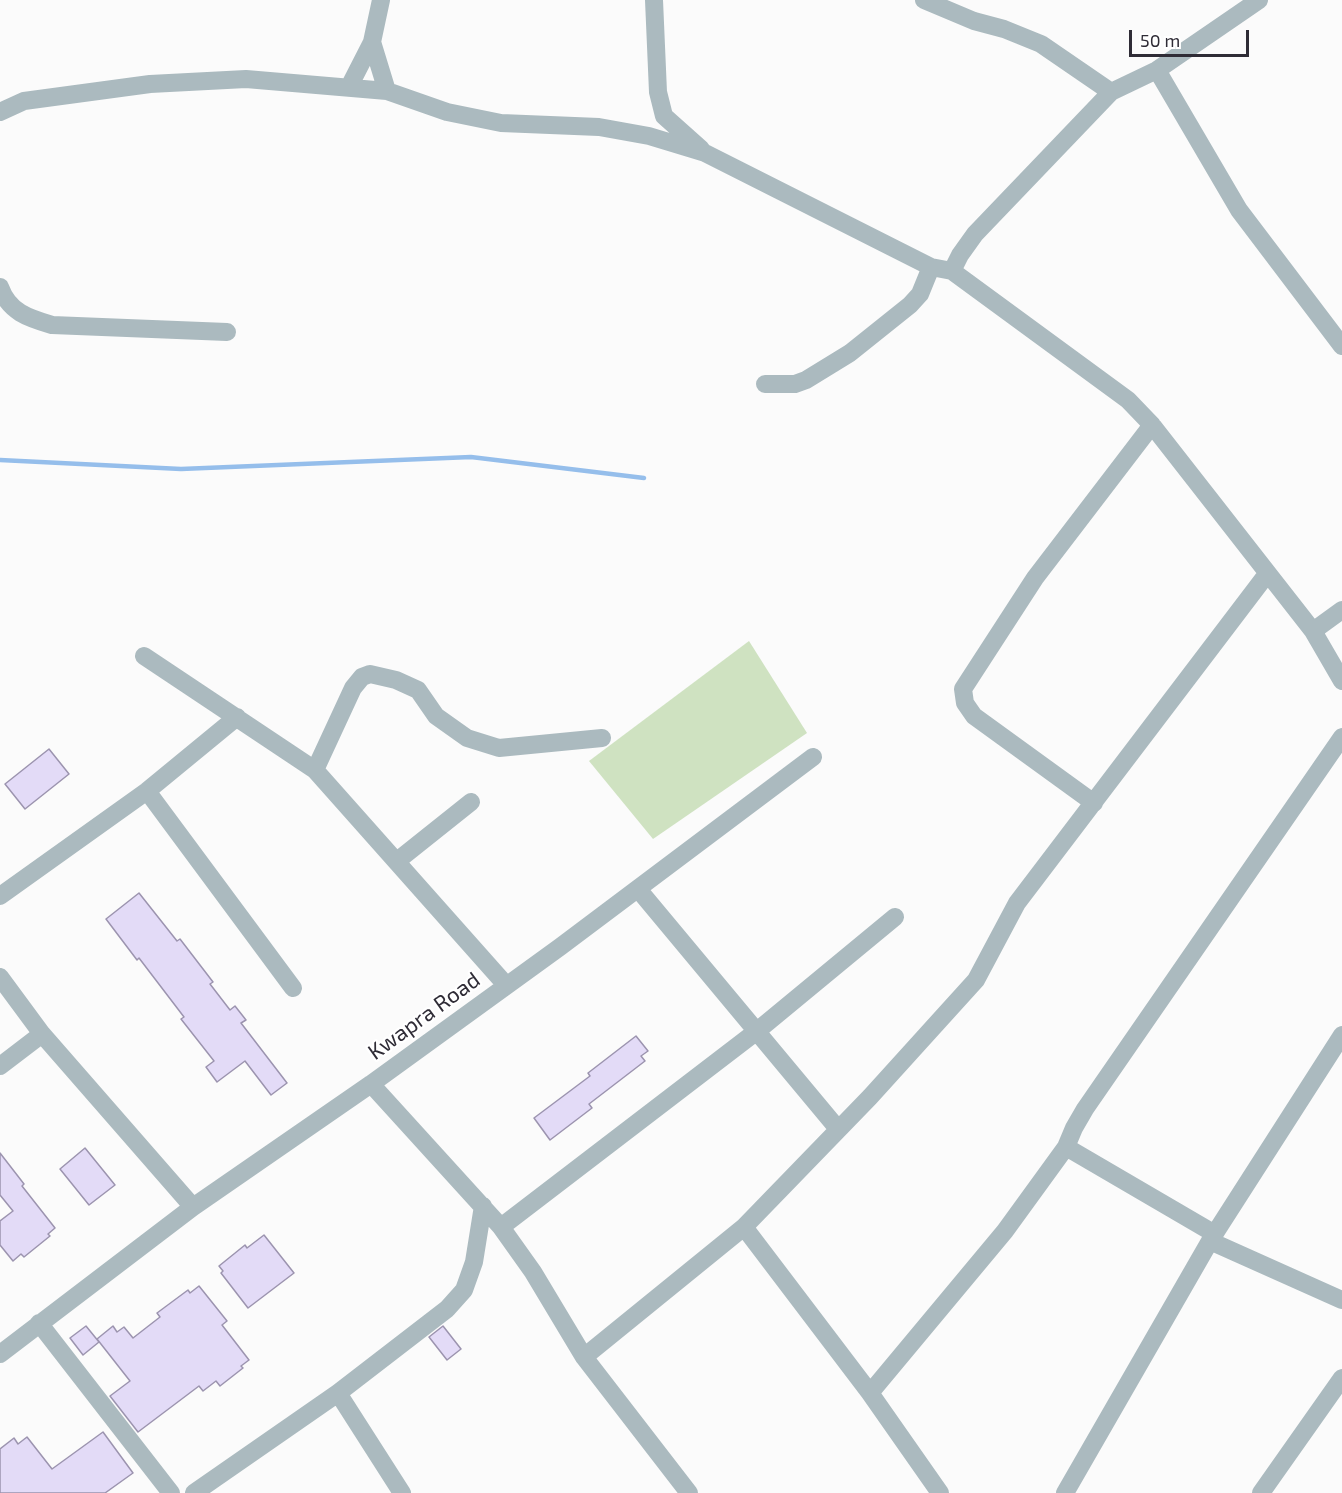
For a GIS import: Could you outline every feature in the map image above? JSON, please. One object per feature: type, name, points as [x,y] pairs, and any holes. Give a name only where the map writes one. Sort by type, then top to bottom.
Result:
[{"type":"street","points":[[350,87],[372,42],[381,0]]},
{"type":"street","points":[[654,0],[658,92],[664,116],[705,153]]},
{"type":"street","points":[[924,0],[974,21],[1004,29],[1041,44],[1111,92]]},
{"type":"street","points":[[952,271],[975,234],[1111,92],[1157,70],[1259,0]]},
{"type":"street","points":[[372,42],[387,91]]},
{"type":"street","points":[[1157,70],[1239,210],[1342,346]]},
{"type":"street","points":[[0,112],[24,101],[150,84],[246,79],[387,91],[447,112],[490,121],[546,126],[599,127],[649,136],[705,153],[931,267],[952,271],[1128,400],[1152,425],[1313,631],[1342,681]]},
{"type":"street","points":[[765,384],[795,384],[806,380],[850,352],[910,305],[920,294],[931,267]]},
{"type":"street","points":[[0,287],[5,300],[26,317],[52,325],[227,332]]},
{"type":"street","points":[[1094,803],[974,716],[965,703],[963,689],[1035,578],[1152,425]]},
{"type":"street","points":[[584,1357],[744,1227],[870,1097],[975,980],[1017,903],[1267,574]]},
{"type":"street","points":[[1313,631],[1342,610]]},
{"type":"street","name":"Kwapra Road","points":[[0,1353],[193,1207],[371,1084],[506,985],[315,770],[144,656]]},
{"type":"street","points":[[315,770],[353,688],[363,676],[370,674],[396,680],[418,690],[436,716],[467,738],[499,748],[602,738]]},
{"type":"street","points":[[0,896],[147,791],[237,717]]},
{"type":"street","points":[[870,1393],[1005,1231],[1066,1147],[1085,1109],[1342,737]]},
{"type":"street","points":[[506,985],[813,757]]},
{"type":"street","points":[[147,791],[293,988]]},
{"type":"street","points":[[396,861],[471,802]]},
{"type":"street","points":[[638,889],[838,1129]]},
{"type":"street","points":[[501,1227],[757,1031],[895,917]]},
{"type":"street","points":[[0,977],[42,1034],[193,1207]]},
{"type":"street","points":[[0,1066],[42,1034]]},
{"type":"street","points":[[1065,1493],[1213,1238],[1342,1035]]},
{"type":"street","points":[[371,1084],[501,1227],[532,1272],[584,1357],[689,1493]]},
{"type":"street","points":[[1066,1147],[1213,1238],[1342,1300]]},
{"type":"street","points":[[194,1493],[339,1394],[447,1309],[464,1290],[474,1262],[483,1206]]},
{"type":"street","points":[[744,1227],[870,1393],[940,1493]]},
{"type":"street","points":[[39,1323],[171,1493]]},
{"type":"street","points":[[1261,1493],[1342,1378]]},
{"type":"street","points":[[339,1394],[402,1493]]},
{"type":"green space","points":[[749,641],[807,733],[653,839],[589,761]]},
{"type":"building","points":[[49,749],[69,774],[25,809],[5,784]]},
{"type":"building","points":[[139,893],[177,941],[180,939],[213,982],[210,984],[230,1010],[235,1006],[246,1020],[241,1023],[287,1083],[271,1095],[245,1061],[217,1082],[206,1067],[214,1061],[181,1019],[184,1017],[106,919]]},
{"type":"building","points":[[636,1036],[648,1051],[641,1056],[645,1061],[589,1104],[592,1108],[550,1140],[534,1118],[590,1076],[588,1073]]},
{"type":"building","points":[[85,1148],[115,1185],[89,1205],[60,1169]]},
{"type":"building","points":[[0,1153],[55,1228],[48,1234],[50,1236],[24,1257],[21,1254],[13,1261],[0,1245],[0,1221],[13,1211],[0,1195]]},
{"type":"building","points":[[264,1235],[294,1273],[248,1308],[221,1273],[223,1271],[219,1266],[245,1245],[247,1248]]},
{"type":"building","points":[[199,1286],[227,1321],[222,1325],[249,1360],[241,1366],[243,1368],[220,1386],[216,1381],[203,1391],[199,1386],[138,1432],[110,1396],[130,1381],[97,1339],[113,1326],[117,1332],[124,1327],[133,1338],[160,1317],[157,1313],[188,1290],[190,1293]]},
{"type":"building","points":[[86,1326],[99,1342],[83,1355],[70,1338]]},
{"type":"building","points":[[443,1326],[461,1349],[447,1360],[429,1337]]},
{"type":"building","points":[[103,1432],[133,1473],[105,1493],[0,1493],[0,1449],[14,1438],[18,1444],[27,1437],[52,1469]]},
{"type":"waterway","points":[[0,460],[181,469],[471,457],[644,478]]}]
